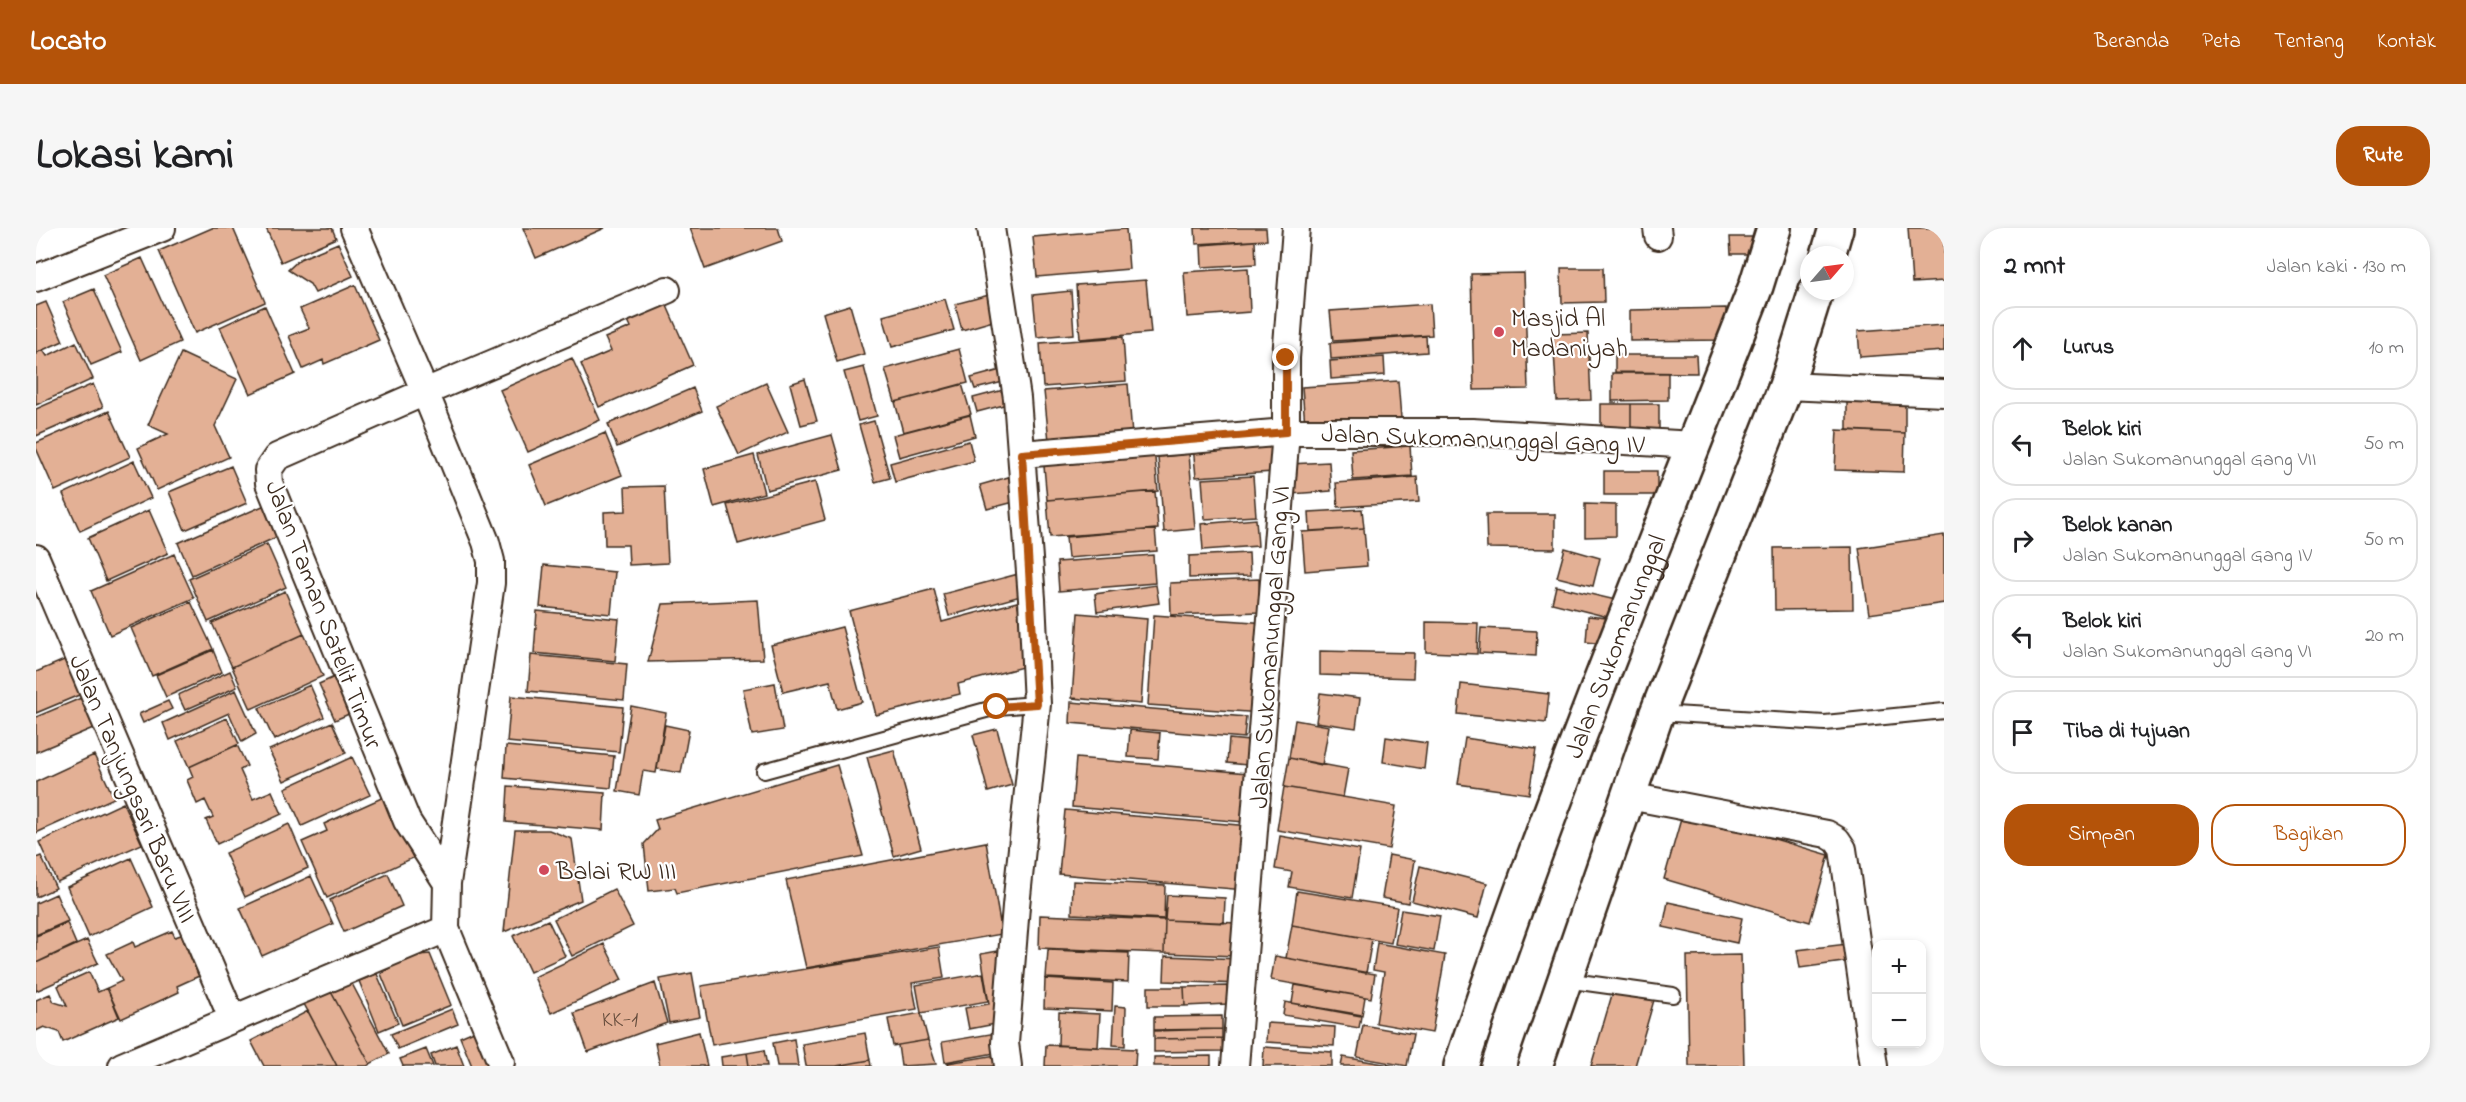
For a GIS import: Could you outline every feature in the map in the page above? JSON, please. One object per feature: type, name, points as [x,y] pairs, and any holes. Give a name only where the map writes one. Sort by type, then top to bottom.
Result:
[{"type":"main road","name":"Jalan Sukomanunggal","points":[[1461,1066],[1486,988],[1566,774],[1756,286],[1774,228]]},
{"type":"main road","points":[[1831,246],[1836,228]]},
{"type":"main road","points":[[1535,1066],[1657,713],[1786,386],[1813,300]]},
{"type":"street","points":[[36,278],[162,228]]},
{"type":"street","points":[[354,228],[425,392],[486,542],[490,561],[491,583],[447,883],[446,929],[501,1062]]},
{"type":"street","points":[[991,228],[1017,398],[1037,704],[1016,906],[1005,1043],[1008,1066]]},
{"type":"street","name":"Jalan Sukomanunggal Gang VI","points":[[1235,1066],[1286,432],[1286,358],[1296,228]]},
{"type":"street","name":"Jalan Taman Satelit Timur","points":[[447,883],[407,821],[269,483],[268,470],[277,457],[667,290]]},
{"type":"street","points":[[1786,386],[1944,393]]},
{"type":"street","name":"Jalan Sukomanunggal Gang IV","points":[[1022,454],[1286,432],[1472,432],[1694,445]]},
{"type":"street","name":"Jalan Tanjungsari Baru VIII","points":[[36,558],[232,1018]]},
{"type":"street","points":[[1629,796],[1827,834],[1838,840],[1843,849],[1874,1066]]},
{"type":"street","points":[[122,1066],[446,929]]},
{"type":"lane","points":[[764,771],[997,707],[1037,704]]},
{"type":"lane","points":[[1657,713],[1825,723],[1944,711]]},
{"type":"lane","points":[[1563,980],[1673,995]]},
{"type":"building","points":[[212,228],[233,228],[265,302],[195,333],[159,251]]},
{"type":"building","points":[[266,228],[332,228],[336,238],[281,262]]},
{"type":"building","points":[[523,228],[605,228],[536,258]]},
{"type":"building","points":[[690,228],[778,228],[782,241],[705,269]]},
{"type":"building","points":[[1195,228],[1266,228],[1267,240],[1196,244]]},
{"type":"building","points":[[1908,228],[1944,228],[1944,281],[1912,283]]},
{"type":"building","points":[[1126,229],[1129,269],[1037,277],[1033,237]]},
{"type":"building","points":[[1730,237],[1756,237],[1756,254],[1731,254]]},
{"type":"building","points":[[1255,241],[1256,264],[1202,267],[1201,245]]},
{"type":"building","points":[[338,243],[353,276],[315,293],[310,284],[288,270],[300,259]]},
{"type":"building","points":[[142,258],[180,342],[141,360],[103,275]]},
{"type":"building","points":[[1248,268],[1250,312],[1187,317],[1184,272]]},
{"type":"building","points":[[1561,268],[1603,268],[1604,302],[1562,303]]},
{"type":"building","name":"Masjid Al Madaniyah","points":[[1524,273],[1528,389],[1474,390],[1471,274]]},
{"type":"building","points":[[1146,280],[1151,333],[1080,339],[1076,285]]},
{"type":"building","points":[[355,285],[379,340],[324,364],[323,360],[303,369],[289,336],[309,328],[300,309]]},
{"type":"building","points":[[94,289],[122,352],[91,365],[63,302]]},
{"type":"building","points":[[1071,291],[1074,334],[1037,337],[1033,295]]},
{"type":"building","points":[[993,294],[1000,319],[962,330],[955,304]]},
{"type":"building","points":[[664,299],[693,365],[599,407],[581,364],[611,351],[605,338],[631,327],[626,316]]},
{"type":"building","points":[[945,299],[954,330],[892,347],[883,316]]},
{"type":"building","points":[[46,302],[63,341],[36,353],[36,306]]},
{"type":"building","points":[[1430,304],[1432,335],[1333,341],[1330,311]]},
{"type":"building","points":[[850,305],[864,354],[837,362],[823,313]]},
{"type":"building","points":[[265,306],[295,374],[250,394],[220,327]]},
{"type":"building","points":[[1726,308],[1726,340],[1630,341],[1630,310]]},
{"type":"building","points":[[1944,325],[1944,351],[1860,357],[1858,331]]},
{"type":"building","points":[[1588,333],[1591,400],[1557,401],[1553,334]]},
{"type":"building","points":[[1426,336],[1427,352],[1331,359],[1330,343]]},
{"type":"building","points":[[1123,337],[1126,381],[1043,387],[1040,343]]},
{"type":"building","points":[[76,342],[93,379],[36,405],[36,353],[43,350],[47,356]]},
{"type":"building","points":[[959,349],[968,383],[895,402],[885,369]]},
{"type":"building","points":[[181,353],[237,379],[215,426],[229,457],[157,490],[138,448],[168,434],[148,425]]},
{"type":"building","points":[[1615,355],[1696,355],[1697,373],[1615,372]]},
{"type":"building","points":[[1384,357],[1385,375],[1331,379],[1330,361]]},
{"type":"building","points":[[572,358],[600,420],[528,452],[500,390]]},
{"type":"building","points":[[864,367],[877,416],[858,421],[844,372]]},
{"type":"building","points":[[1008,368],[1011,380],[975,389],[971,378]]},
{"type":"building","points":[[1612,373],[1668,373],[1668,400],[1612,401]]},
{"type":"building","points":[[805,379],[817,421],[801,425],[790,384]]},
{"type":"building","points":[[1398,381],[1401,418],[1305,425],[1302,387]]},
{"type":"building","points":[[766,383],[788,432],[739,455],[716,406]]},
{"type":"building","points":[[93,384],[103,407],[36,436],[36,409]]},
{"type":"building","points":[[962,384],[971,414],[903,432],[895,402]]},
{"type":"building","points":[[1128,384],[1132,435],[1049,441],[1044,391]]},
{"type":"building","points":[[693,388],[702,411],[617,447],[608,424]]},
{"type":"building","points":[[1011,388],[1015,402],[977,412],[973,398]]},
{"type":"building","points":[[1847,394],[1905,394],[1905,433],[1847,430]]},
{"type":"building","points":[[1601,404],[1631,404],[1631,431],[1601,434]]},
{"type":"building","points":[[1631,404],[1659,404],[1659,431],[1631,431]]},
{"type":"building","points":[[109,411],[130,457],[55,491],[36,448],[36,443]]},
{"type":"building","points":[[970,415],[975,436],[899,457],[893,435]]},
{"type":"building","points":[[874,421],[890,478],[875,482],[859,425]]},
{"type":"building","points":[[1837,430],[1905,433],[1904,472],[1835,470]]},
{"type":"building","points":[[605,433],[622,475],[546,506],[529,465]]},
{"type":"building","points":[[832,435],[842,470],[767,490],[758,455]]},
{"type":"building","points":[[1271,440],[1273,472],[1196,477],[1193,446]]},
{"type":"building","points":[[969,441],[974,461],[895,482],[890,463]]},
{"type":"building","points":[[1410,446],[1412,476],[1353,480],[1351,450]]},
{"type":"building","points":[[1154,447],[1158,491],[1047,500],[1043,455]]},
{"type":"building","points":[[1189,454],[1195,529],[1164,532],[1158,457]]},
{"type":"building","points":[[754,455],[764,493],[714,507],[704,469]]},
{"type":"building","points":[[134,461],[151,498],[80,531],[63,494]]},
{"type":"building","points":[[1329,462],[1331,491],[1291,494],[1289,464]]},
{"type":"building","points":[[231,466],[247,503],[185,530],[169,492]]},
{"type":"building","points":[[1604,471],[1657,471],[1657,495],[1604,495]]},
{"type":"building","points":[[1012,476],[1018,501],[987,509],[980,485]]},
{"type":"building","points":[[1253,476],[1256,516],[1205,519],[1202,479]]},
{"type":"building","points":[[1417,477],[1419,502],[1338,507],[1336,483]]},
{"type":"building","points":[[815,482],[825,520],[738,544],[727,505]]},
{"type":"building","points":[[664,486],[668,563],[629,565],[628,545],[605,545],[604,512],[626,511],[625,487]]},
{"type":"building","points":[[1155,491],[1158,529],[1050,537],[1047,500]]},
{"type":"building","points":[[1585,504],[1616,505],[1616,536],[1585,537]]},
{"type":"building","points":[[265,505],[279,536],[192,575],[178,543]]},
{"type":"building","points":[[1362,509],[1364,528],[1310,531],[1309,512]]},
{"type":"building","points":[[149,510],[168,553],[106,581],[88,538]]},
{"type":"building","points":[[1486,514],[1555,514],[1555,549],[1487,548]]},
{"type":"building","points":[[1256,519],[1258,546],[1203,550],[1201,524]]},
{"type":"building","points":[[1364,528],[1367,566],[1305,571],[1302,532]]},
{"type":"building","points":[[1155,529],[1157,551],[1068,558],[1066,537]]},
{"type":"building","points":[[1944,535],[1944,603],[1869,614],[1859,548]]},
{"type":"building","points":[[267,544],[286,587],[208,622],[189,579]]},
{"type":"building","points":[[1852,547],[1853,609],[1775,610],[1774,548]]},
{"type":"building","points":[[1565,548],[1600,558],[1593,586],[1557,577]]},
{"type":"building","points":[[1249,553],[1250,576],[1189,578],[1189,556]]},
{"type":"building","points":[[174,554],[194,598],[110,635],[91,591]]},
{"type":"building","points":[[1153,555],[1155,583],[1059,591],[1057,562]]},
{"type":"building","points":[[544,565],[615,572],[611,614],[540,607]]},
{"type":"building","points":[[1022,573],[1028,594],[949,616],[943,594]]},
{"type":"building","points":[[1259,579],[1260,612],[1171,615],[1170,583]]},
{"type":"building","points":[[1156,585],[1159,603],[1097,612],[1095,594]]},
{"type":"building","points":[[1556,586],[1620,601],[1616,619],[1552,603]]},
{"type":"building","points":[[934,589],[942,622],[1017,602],[1034,664],[958,684],[960,694],[876,715],[849,611]]},
{"type":"building","points":[[285,591],[304,634],[232,667],[212,623]]},
{"type":"building","points":[[758,600],[763,659],[648,662],[663,604]]},
{"type":"building","points":[[191,602],[213,649],[152,676],[131,628]]},
{"type":"building","points":[[537,611],[619,619],[615,661],[534,653]]},
{"type":"building","points":[[1078,613],[1147,619],[1141,704],[1072,698]]},
{"type":"building","points":[[1154,615],[1268,623],[1262,713],[1148,705]]},
{"type":"building","points":[[1588,616],[1616,619],[1614,645],[1586,642]]},
{"type":"building","points":[[1426,622],[1478,623],[1477,654],[1426,652]]},
{"type":"building","points":[[842,627],[862,702],[837,709],[830,681],[783,692],[771,645]]},
{"type":"building","points":[[1481,628],[1537,631],[1536,656],[1479,653]]},
{"type":"building","points":[[304,634],[323,676],[251,709],[232,667]]},
{"type":"building","points":[[213,650],[222,672],[166,697],[156,675]]},
{"type":"building","points":[[1320,651],[1414,653],[1413,678],[1320,675]]},
{"type":"building","points":[[76,655],[91,690],[36,713],[36,672]]},
{"type":"building","points":[[531,655],[627,664],[624,700],[528,691]]},
{"type":"building","points":[[230,671],[237,687],[185,710],[178,695]]},
{"type":"building","points":[[341,674],[358,710],[335,720],[319,684]]},
{"type":"building","points":[[775,683],[783,730],[752,735],[743,689]]},
{"type":"building","points":[[1461,684],[1549,694],[1546,723],[1458,714]]},
{"type":"building","points":[[310,685],[324,717],[274,740],[259,708]]},
{"type":"building","points":[[236,690],[256,734],[242,742],[229,713],[170,740],[163,723]]},
{"type":"building","points":[[93,693],[105,723],[36,752],[36,717]]},
{"type":"building","points":[[1320,693],[1360,698],[1356,728],[1316,722]]},
{"type":"building","points":[[511,696],[623,707],[619,752],[507,742]]},
{"type":"building","points":[[168,701],[172,709],[143,723],[139,714]]},
{"type":"building","points":[[1071,702],[1246,717],[1244,738],[1070,723]]},
{"type":"building","points":[[631,706],[666,713],[656,773],[643,771],[639,795],[617,791]]},
{"type":"building","points":[[227,718],[239,744],[189,767],[177,741]]},
{"type":"building","points":[[1295,720],[1329,726],[1322,765],[1289,758]]},
{"type":"building","points":[[332,722],[346,753],[284,781],[269,750]]},
{"type":"building","points":[[665,725],[689,730],[681,773],[657,769]]},
{"type":"building","points":[[997,729],[1012,785],[988,792],[973,735]]},
{"type":"building","points":[[1130,730],[1160,733],[1158,759],[1128,757]]},
{"type":"building","points":[[1386,737],[1427,743],[1424,769],[1383,762]]},
{"type":"building","points":[[1465,738],[1536,749],[1529,794],[1458,784]]},
{"type":"building","points":[[1229,739],[1249,741],[1247,765],[1227,763]]},
{"type":"building","points":[[237,745],[247,766],[240,770],[253,799],[272,791],[282,814],[217,844],[206,820],[213,817],[205,800],[197,804],[187,780],[193,777],[189,767]]},
{"type":"building","points":[[506,746],[614,756],[611,788],[504,778]]},
{"type":"building","points":[[894,750],[921,848],[894,856],[867,757]]},
{"type":"building","points":[[94,755],[114,798],[36,833],[36,782]]},
{"type":"building","points":[[352,757],[370,795],[302,826],[285,788]]},
{"type":"building","points":[[1076,758],[1248,773],[1244,822],[1072,807]]},
{"type":"building","points":[[1289,758],[1348,769],[1343,797],[1284,787]]},
{"type":"building","points":[[837,765],[863,856],[677,893],[675,888],[649,891],[644,844],[658,829],[655,820]]},
{"type":"building","points":[[508,786],[605,793],[603,830],[506,822]]},
{"type":"building","points":[[1284,787],[1396,806],[1389,849],[1277,830]]},
{"type":"building","points":[[386,796],[413,858],[327,898],[302,842],[327,831],[324,824]]},
{"type":"building","points":[[123,803],[142,844],[57,882],[39,842]]},
{"type":"building","points":[[1065,810],[1250,826],[1245,890],[1059,874]]},
{"type":"building","points":[[1683,812],[1829,855],[1810,922],[1664,879]]},
{"type":"building","points":[[289,824],[308,868],[245,897],[225,853]]},
{"type":"building","name":"Balai RW III","points":[[515,830],[549,830],[572,839],[581,900],[504,932]]},
{"type":"building","points":[[1280,836],[1360,850],[1352,898],[1289,887],[1292,872],[1275,869]]},
{"type":"building","points":[[986,842],[1002,934],[806,968],[786,880]]},
{"type":"building","points":[[1389,855],[1415,860],[1408,903],[1382,898]]},
{"type":"building","points":[[41,856],[56,888],[36,897],[36,858]]},
{"type":"building","points":[[131,858],[153,907],[89,937],[67,887]]},
{"type":"building","points":[[1420,866],[1487,883],[1478,918],[1412,901]]},
{"type":"building","points":[[388,874],[402,906],[344,932],[330,900]]},
{"type":"building","points":[[311,876],[333,924],[262,956],[240,908]]},
{"type":"building","points":[[1073,881],[1165,885],[1164,919],[1072,914]]},
{"type":"building","points":[[614,889],[633,926],[572,956],[554,919]]},
{"type":"building","points":[[1297,891],[1397,907],[1391,943],[1292,925]]},
{"type":"building","points":[[56,894],[68,921],[36,935],[36,903]]},
{"type":"building","points":[[1167,895],[1225,898],[1224,923],[1165,920]]},
{"type":"building","points":[[1668,902],[1742,918],[1737,943],[1663,927]]},
{"type":"building","points":[[1401,910],[1440,916],[1434,951],[1395,944]]},
{"type":"building","points":[[1040,915],[1165,920],[1164,953],[1039,948]]},
{"type":"building","points":[[548,920],[565,956],[530,972],[513,936]]},
{"type":"building","points":[[1165,920],[1237,923],[1235,956],[1164,953]]},
{"type":"building","points":[[67,923],[76,944],[36,963],[36,936]]},
{"type":"building","points":[[1292,925],[1372,939],[1366,973],[1286,958]]},
{"type":"building","points":[[172,931],[175,937],[181,935],[199,976],[177,986],[179,992],[121,1019],[107,988],[122,981],[107,954],[133,942],[135,947]]},
{"type":"building","points":[[87,940],[98,963],[36,991],[36,963]]},
{"type":"building","points":[[1377,943],[1445,955],[1432,1033],[1376,1023],[1384,972],[1373,970]]},
{"type":"building","points":[[604,944],[622,980],[551,1013],[534,977]]},
{"type":"building","points":[[1847,944],[1850,961],[1800,968],[1797,950]]},
{"type":"building","points":[[939,947],[944,978],[912,983],[917,1009],[712,1045],[701,986]]},
{"type":"building","points":[[1004,950],[1006,1022],[969,1029],[965,1008],[989,1004],[981,954]]},
{"type":"building","points":[[1048,950],[1129,953],[1128,982],[1046,978]]},
{"type":"building","points":[[430,954],[451,1005],[402,1025],[381,974],[407,956]]},
{"type":"building","points":[[1741,955],[1744,1066],[1689,1066],[1687,956]]},
{"type":"building","points":[[1165,956],[1240,959],[1239,984],[1164,981]]},
{"type":"building","points":[[1275,956],[1375,974],[1371,998],[1271,980]]},
{"type":"building","points":[[89,972],[98,992],[107,988],[119,1017],[63,1042],[59,1032],[44,1027],[36,1031],[36,1000],[50,994],[54,1002],[67,1006],[58,986]]},
{"type":"building","points":[[692,973],[700,1017],[669,1023],[660,979]]},
{"type":"building","points":[[983,973],[988,1001],[921,1013],[916,985]]},
{"type":"building","points":[[377,974],[398,1023],[379,1031],[359,981]]},
{"type":"building","points":[[349,978],[389,1054],[370,1064],[329,988]]},
{"type":"building","points":[[1045,979],[1113,983],[1112,1011],[1044,1008]]},
{"type":"building","points":[[655,983],[667,1023],[588,1052],[574,1013]]},
{"type":"building","points":[[1295,985],[1365,997],[1362,1015],[1292,1003]]},
{"type":"building","points":[[1227,986],[1227,1004],[1185,1006],[1184,987]]},
{"type":"building","points":[[1148,987],[1184,987],[1185,1006],[1148,1006]]},
{"type":"building","points":[[329,988],[370,1064],[367,1066],[337,1066],[303,1002]]},
{"type":"building","points":[[1614,988],[1654,1000],[1635,1066],[1591,1066]]},
{"type":"building","points":[[1285,1002],[1361,1016],[1359,1028],[1283,1015]]},
{"type":"building","points":[[1115,1006],[1126,1007],[1125,1046],[1113,1045]]},
{"type":"building","points":[[452,1009],[458,1024],[398,1049],[391,1034]]},
{"type":"building","points":[[308,1011],[337,1066],[264,1066],[251,1041]]},
{"type":"building","points":[[1059,1012],[1100,1014],[1098,1047],[1058,1045]]},
{"type":"building","points":[[921,1013],[928,1040],[893,1046],[888,1019]]},
{"type":"building","points":[[1222,1016],[1222,1029],[1154,1031],[1154,1017]]},
{"type":"building","points":[[1267,1023],[1335,1027],[1334,1046],[1266,1042]]},
{"type":"building","points":[[1363,1025],[1413,1034],[1407,1066],[1357,1057]]},
{"type":"building","points":[[483,1027],[492,1066],[472,1066],[460,1037]]},
{"type":"building","points":[[1222,1029],[1222,1038],[1154,1039],[1154,1030]]},
{"type":"building","points":[[699,1032],[707,1066],[660,1066],[655,1043]]},
{"type":"building","points":[[1002,1032],[1006,1051],[945,1062],[942,1042]]},
{"type":"building","points":[[865,1033],[870,1060],[836,1066],[806,1066],[802,1044]]},
{"type":"building","points":[[1222,1038],[1223,1051],[1154,1052],[1154,1039]]},
{"type":"building","points":[[794,1039],[798,1066],[777,1066],[773,1043]]},
{"type":"building","points":[[928,1040],[936,1064],[901,1066],[898,1045]]},
{"type":"building","points":[[456,1045],[464,1066],[435,1066],[431,1055]]},
{"type":"building","points":[[1046,1045],[1136,1049],[1135,1066],[1045,1066]]},
{"type":"building","points":[[1264,1047],[1332,1052],[1332,1066],[1263,1066]]},
{"type":"building","points":[[426,1049],[433,1066],[403,1066],[400,1059]]},
{"type":"building","points":[[764,1050],[767,1066],[749,1066],[747,1053]]},
{"type":"building","points":[[747,1053],[749,1066],[722,1066],[721,1057]]},
{"type":"building","points":[[1002,1054],[1005,1066],[949,1066],[948,1063]]},
{"type":"building","points":[[1211,1056],[1211,1066],[1154,1066],[1154,1057]]},
{"type":"building","points":[[1343,1057],[1395,1066],[1341,1066]]},
{"type":"building","points":[[870,1060],[871,1066],[836,1066]]},
{"type":"place","name":"Masjid Al Madaniyah","points":[[1499,332]]},
{"type":"place","name":"Balai RW III","points":[[544,870]]},
{"type":"route","points":[[997,707],[1037,704],[1022,454],[1286,432],[1286,358]]}]
